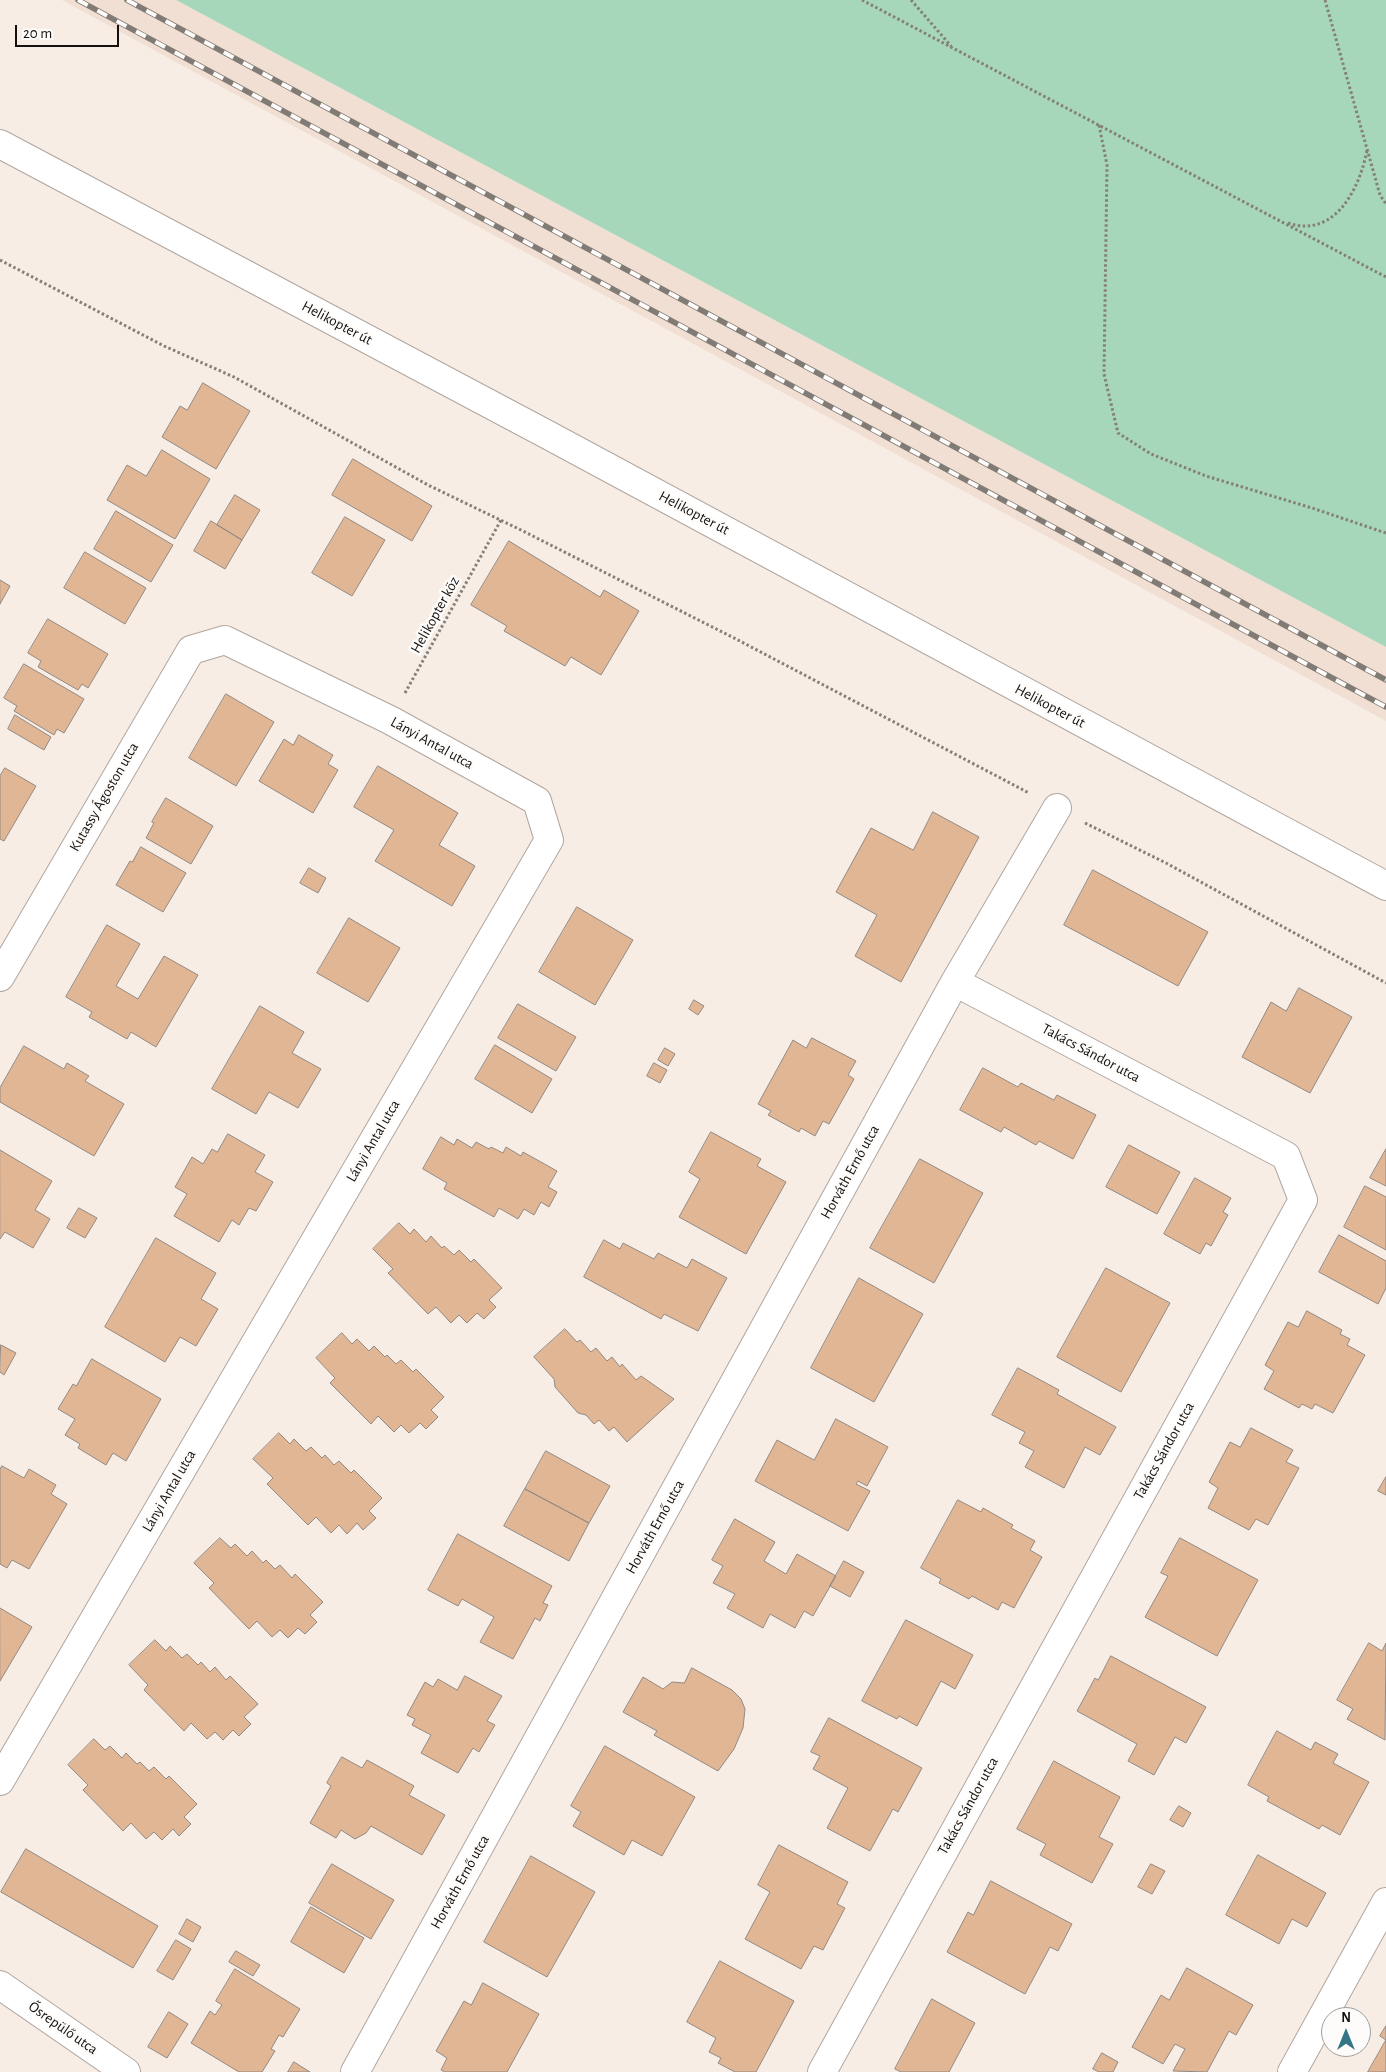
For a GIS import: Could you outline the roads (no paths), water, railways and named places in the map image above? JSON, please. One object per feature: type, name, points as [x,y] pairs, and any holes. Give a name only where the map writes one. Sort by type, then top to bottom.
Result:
[{"type":"street","name":"Helikopter út","points":[[0,144],[540,430],[1386,886]]},
{"type":"street","name":"Lányi Antal utca","points":[[0,1781],[549,840],[538,801],[390,720],[225,640]]},
{"type":"street","name":"Kutassy Ágoston utca","points":[[0,976],[190,650],[225,640]]},
{"type":"street","name":"Horváth Ernő utca","points":[[355,2072],[955,982],[1057,808]]},
{"type":"street","name":"Takács Sándor utca","points":[[822,2072],[1303,1200],[1286,1156],[955,982]]},
{"type":"street","points":[[1292,2072],[1386,1902]]},
{"type":"street","name":"Ősrepülő utca","points":[[0,1984],[126,2072]]},
{"type":"railway","points":[[78,0],[1386,707]]},
{"type":"railway","points":[[127,0],[1386,680]]}]
